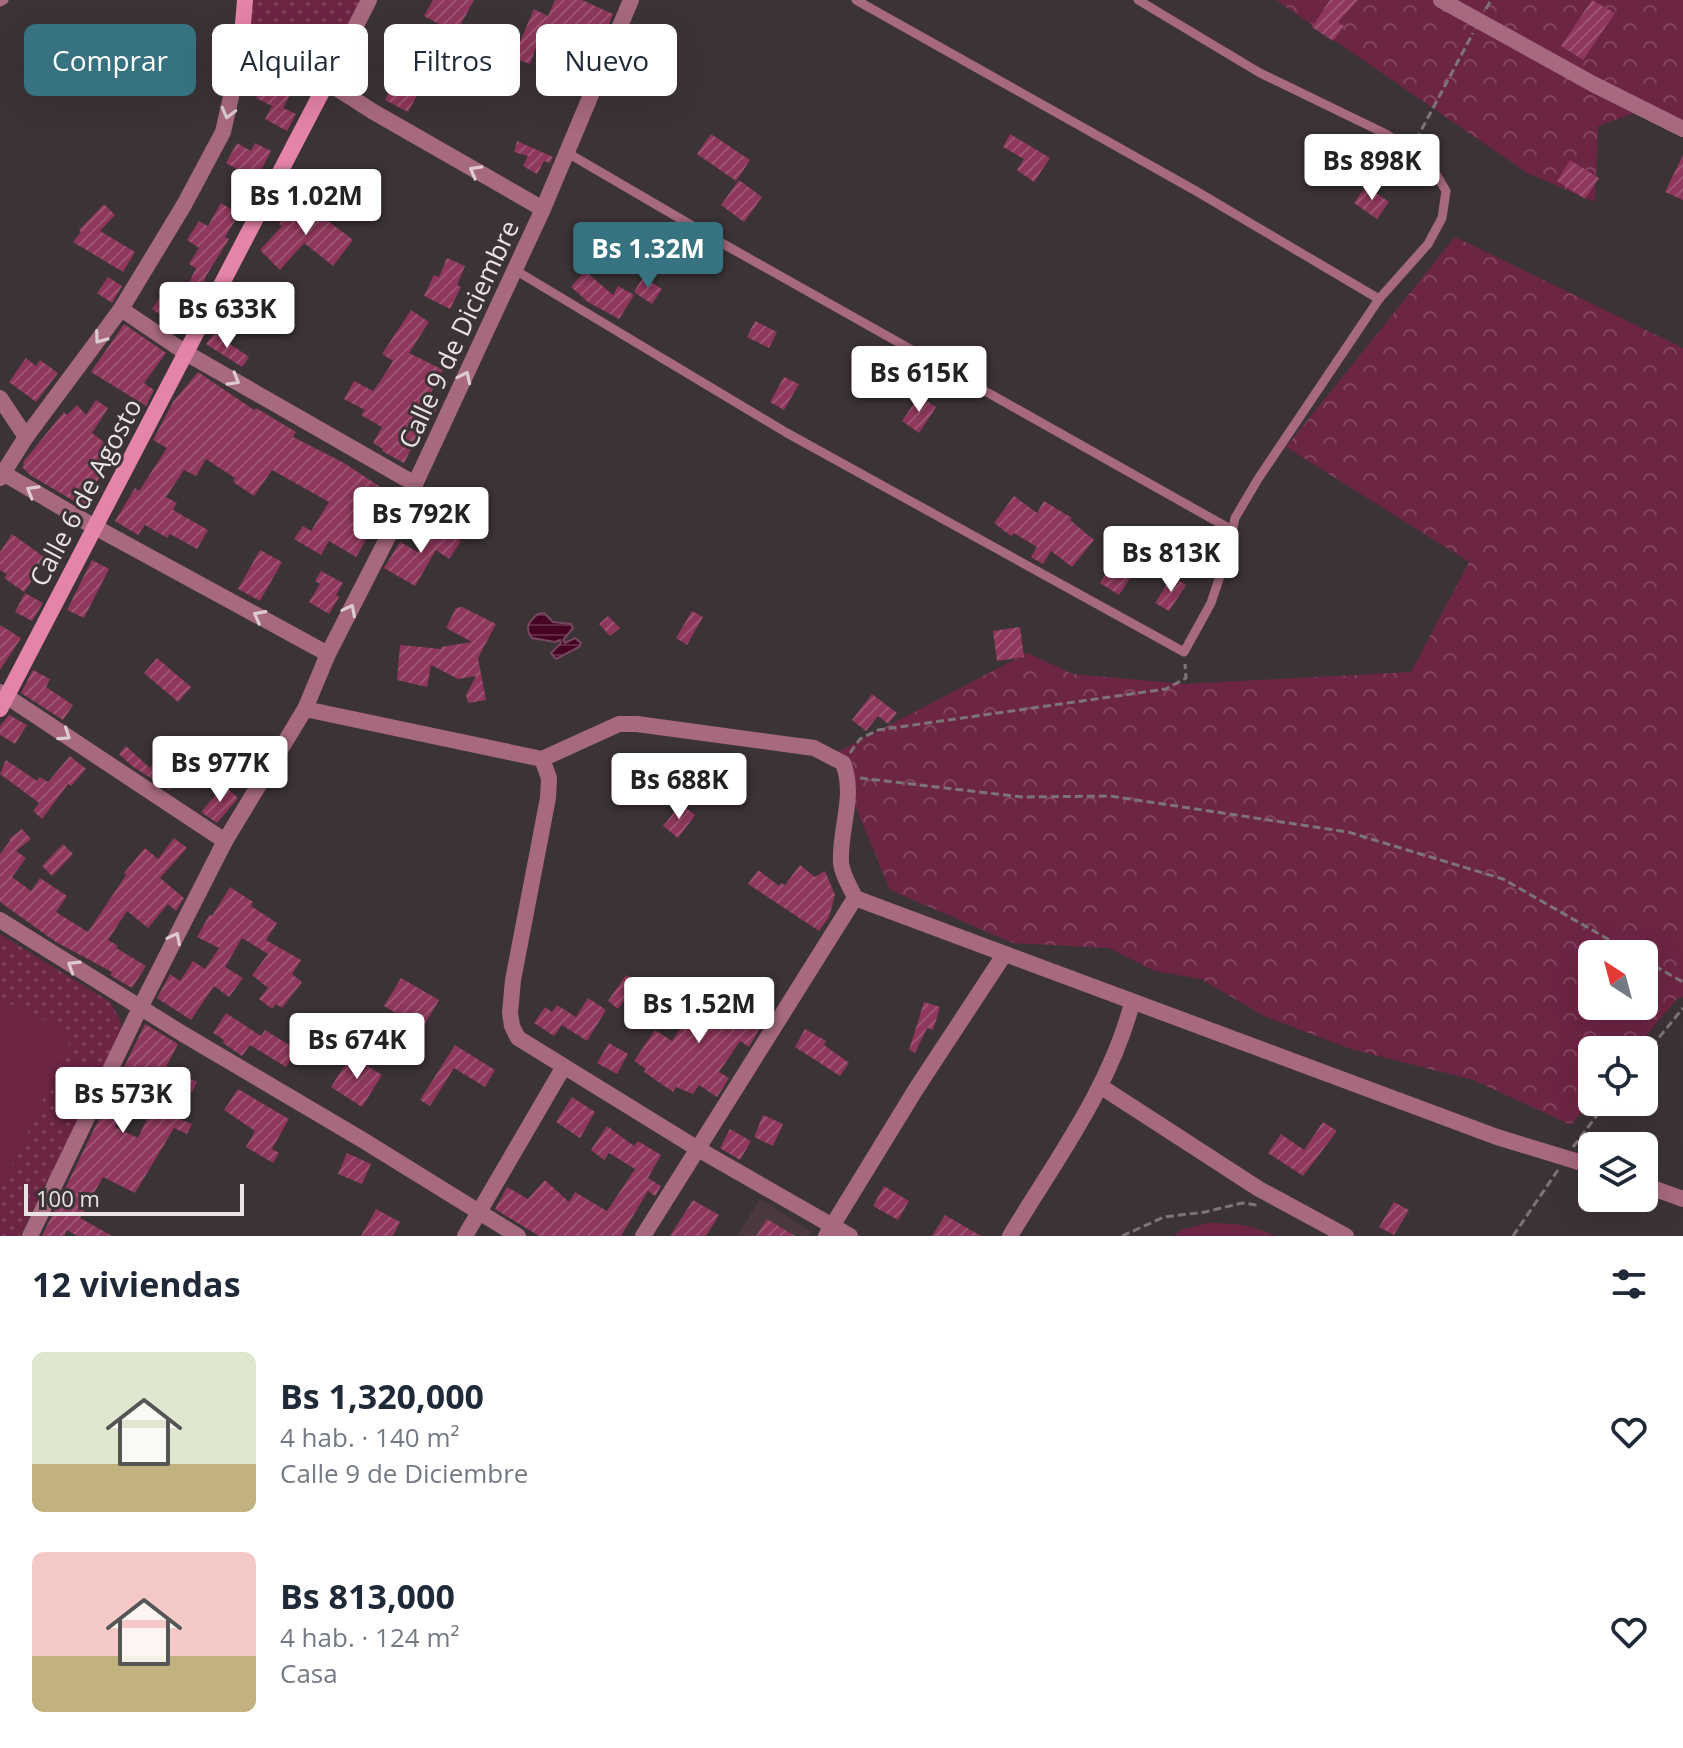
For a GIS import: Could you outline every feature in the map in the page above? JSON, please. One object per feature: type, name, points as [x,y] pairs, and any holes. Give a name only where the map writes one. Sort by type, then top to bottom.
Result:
[{"type":"main road","points":[[243,24],[245,0]]},
{"type":"main road","name":"Calle 6 de Agosto","points":[[2,699],[320,96]]},
{"type":"street","name":"Calle 6 de Agosto","points":[[357,24],[369,0]]},
{"type":"street","name":"Calle 9 de Diciembre","points":[[30,1236],[225,841],[305,709],[328,654],[415,484],[543,209],[631,0]]},
{"type":"street","points":[[1441,0],[1593,84],[1683,129]]},
{"type":"street","points":[[232,96],[223,132],[184,205],[121,309],[26,437],[1,476],[328,654]]},
{"type":"street","points":[[349,96],[543,209]]},
{"type":"street","points":[[121,309],[186,353],[415,484]]},
{"type":"street","points":[[0,398],[26,437]]},
{"type":"street","points":[[2,699],[225,841]]},
{"type":"street","points":[[305,709],[542,759],[619,724],[814,748],[846,770],[849,796],[841,867],[855,898],[1497,1137],[1578,1162]]},
{"type":"street","points":[[542,759],[549,778],[548,798],[513,980],[510,1013],[518,1038],[829,1231],[850,1236]]},
{"type":"street","points":[[643,1236],[855,898]]},
{"type":"street","points":[[0,920],[518,1236]]},
{"type":"street","points":[[829,1231],[916,1089],[1004,955]]},
{"type":"street","points":[[1010,1236],[1100,1086],[1123,1040],[1132,1003]]},
{"type":"street","points":[[465,1236],[563,1068]]},
{"type":"street","points":[[1100,1086],[1259,1189],[1346,1236]]},
{"type":"street","points":[[1658,1190],[1683,1199]]},
{"type":"lane","points":[[856,0],[1183,183],[1379,299]]},
{"type":"lane","points":[[515,270],[787,433],[1184,652],[1211,603],[1235,518],[1379,299],[1428,244],[1442,218],[1446,191],[1429,162],[1386,134],[1260,73],[1138,0]]},
{"type":"lane","points":[[566,152],[1232,530]]},
{"type":"path","points":[[1411,150],[1491,0]]},
{"type":"path","points":[[1184,652],[1186,678],[1166,689],[878,730],[860,739],[846,770],[1022,797],[1110,796],[1348,832],[1503,879],[1610,940]]},
{"type":"path","points":[[1658,968],[1683,982]]},
{"type":"path","points":[[1658,1039],[1683,1008]]},
{"type":"path","points":[[1122,1236],[1164,1217],[1242,1203],[1263,1206]]},
{"type":"shaded area","points":[[544,613],[553,622],[571,624],[573,628],[563,640],[565,643],[575,638],[581,643],[579,647],[556,659],[551,653],[561,643],[560,640],[532,638],[529,625],[538,614]]},
{"type":"shaded area","points":[[760,1199],[812,1232],[810,1236],[737,1236]]},
{"type":"green space","points":[[252,0],[361,0],[350,24],[249,24]]},
{"type":"green space","points":[[1276,0],[1683,0],[1683,135],[1635,113],[1598,126],[1595,202],[1527,173]]},
{"type":"green space","points":[[1455,237],[1683,348],[1683,997],[1677,999],[1646,1036],[1578,1036],[1578,1116],[1571,1125],[1473,1080],[1351,1049],[1264,1016],[1201,979],[1155,971],[1109,948],[1013,943],[890,890],[834,754],[1027,653],[1073,674],[1184,684],[1411,672],[1469,562],[1286,447]]},
{"type":"green space","points":[[0,934],[110,1002],[122,1030],[20,1236],[0,1236]]},
{"type":"green space","points":[[0,999],[74,1033],[0,1192]]},
{"type":"green space","points":[[1208,1223],[1243,1225],[1276,1236],[1173,1236],[1181,1230]]},
{"type":"building","points":[[433,0],[474,0],[461,24],[439,24],[424,16]]},
{"type":"building","points":[[555,0],[582,0],[613,14],[609,24],[536,24],[536,47],[530,64],[520,60],[520,42],[534,9],[548,16]]},
{"type":"building","points":[[1330,0],[1358,0],[1338,22],[1344,26],[1333,41],[1312,27]]},
{"type":"building","points":[[1592,0],[1615,13],[1583,60],[1561,46]]},
{"type":"building","points":[[289,96],[283,108],[296,114],[287,131],[265,119],[272,106],[256,98]]},
{"type":"building","points":[[387,96],[417,96],[408,112],[385,100]]},
{"type":"building","points":[[711,134],[750,160],[736,181],[697,154]]},
{"type":"building","points":[[1010,134],[1050,158],[1034,182],[1017,170],[1024,159],[1003,147]]},
{"type":"building","points":[[517,141],[553,157],[550,163],[544,161],[537,174],[523,166],[528,156],[514,152]]},
{"type":"building","points":[[237,143],[251,151],[255,143],[271,151],[246,191],[234,181],[241,171],[226,163]]},
{"type":"building","points":[[1683,155],[1683,200],[1665,192]]},
{"type":"building","points":[[1570,160],[1599,178],[1585,199],[1557,181]]},
{"type":"building","points":[[739,180],[762,197],[744,222],[721,205]]},
{"type":"building","points":[[1366,186],[1389,202],[1377,219],[1354,203]]},
{"type":"building","points":[[298,198],[353,240],[333,266],[304,243],[280,270],[260,250],[282,226],[279,224]]},
{"type":"building","points":[[221,203],[239,214],[225,237],[229,239],[206,276],[202,290],[199,289],[175,325],[152,309],[161,296],[170,302],[176,294],[182,298],[196,268],[189,264],[199,248],[187,240],[199,221],[208,226]]},
{"type":"building","points":[[104,204],[115,215],[100,231],[135,252],[123,272],[73,242],[81,232],[79,230]]},
{"type":"building","points":[[447,258],[465,266],[457,285],[461,287],[450,309],[424,296],[434,275],[439,277]]},
{"type":"building","points":[[585,271],[613,295],[618,286],[634,295],[619,319],[588,302],[571,287]]},
{"type":"building","points":[[108,277],[122,286],[112,303],[97,293]]},
{"type":"building","points":[[643,277],[662,289],[652,304],[634,292]]},
{"type":"building","points":[[411,310],[429,322],[409,353],[443,370],[427,401],[438,407],[404,463],[373,443],[382,427],[361,415],[365,410],[344,399],[354,381],[373,391],[393,361],[382,354]]},
{"type":"building","points":[[755,321],[777,332],[769,348],[747,337]]},
{"type":"building","points":[[124,324],[166,353],[144,383],[154,390],[146,406],[91,372]]},
{"type":"building","points":[[214,333],[249,357],[242,367],[206,344]]},
{"type":"building","points":[[26,358],[36,366],[40,360],[58,373],[36,402],[9,382]]},
{"type":"building","points":[[198,372],[254,410],[256,408],[296,432],[293,437],[344,463],[379,486],[356,521],[372,530],[356,557],[329,541],[321,555],[294,539],[303,526],[311,531],[329,502],[272,470],[254,496],[233,482],[235,478],[206,459],[196,476],[184,470],[166,497],[177,503],[173,510],[208,530],[197,549],[170,534],[167,538],[145,525],[138,535],[115,521],[135,488],[139,491],[167,448],[153,440],[173,402]]},
{"type":"building","points":[[784,377],[799,384],[784,410],[770,402]]},
{"type":"building","points":[[919,396],[936,407],[919,433],[902,421]]},
{"type":"building","points":[[96,400],[108,408],[92,433],[118,453],[99,478],[84,507],[23,468],[24,461],[64,412],[67,415],[77,405],[86,415]]},
{"type":"building","points":[[1014,496],[1037,513],[1044,501],[1072,518],[1070,520],[1094,540],[1072,567],[1051,551],[1043,564],[1031,557],[1037,547],[1014,533],[1011,536],[994,523]]},
{"type":"building","points":[[437,525],[461,541],[449,559],[436,550],[415,586],[384,568],[400,542],[418,552]]},
{"type":"building","points":[[12,534],[47,559],[24,592],[4,578],[7,574],[0,570],[0,552]]},
{"type":"building","points":[[260,550],[282,562],[260,601],[238,589]]},
{"type":"building","points":[[1119,553],[1138,566],[1119,595],[1100,583]]},
{"type":"building","points":[[92,560],[109,569],[84,618],[67,610]]},
{"type":"building","points":[[321,571],[343,583],[329,614],[309,602],[320,584],[315,581]]},
{"type":"building","points":[[1172,576],[1186,585],[1169,611],[1155,603]]},
{"type":"building","points":[[25,593],[43,603],[32,621],[15,612]]},
{"type":"building","points":[[462,607],[496,624],[478,658],[486,700],[468,703],[466,695],[476,676],[458,679],[431,665],[427,687],[397,680],[400,645],[441,649],[472,642],[446,628],[456,608]]},
{"type":"building","points":[[692,611],[703,617],[687,645],[676,638]]},
{"type":"building","points":[[608,616],[620,628],[610,636],[599,624]]},
{"type":"building","points":[[0,625],[21,638],[0,670]]},
{"type":"building","points":[[1020,627],[1024,657],[997,661],[993,631]]},
{"type":"building","points":[[157,658],[191,687],[178,702],[144,673]]},
{"type":"building","points":[[33,670],[50,679],[46,687],[73,705],[63,720],[21,693]]},
{"type":"building","points":[[872,694],[897,713],[888,724],[878,716],[866,731],[852,720]]},
{"type":"building","points":[[9,715],[27,725],[15,744],[0,735],[0,726]]},
{"type":"building","points":[[126,746],[150,768],[153,763],[169,775],[165,782],[171,788],[169,790],[132,766],[119,754]]},
{"type":"building","points":[[70,756],[86,769],[71,786],[68,784],[42,819],[33,811],[39,803],[0,774],[6,760],[37,781],[40,777],[48,782]]},
{"type":"building","points":[[224,785],[238,798],[217,823],[201,812]]},
{"type":"building","points":[[681,804],[695,815],[678,838],[663,826]]},
{"type":"building","points":[[22,829],[31,839],[16,851],[26,858],[12,877],[31,891],[40,878],[67,896],[56,912],[88,932],[126,875],[124,873],[145,848],[158,859],[174,838],[187,848],[160,878],[184,898],[176,911],[168,904],[148,928],[127,911],[108,940],[146,966],[132,988],[110,975],[112,972],[56,942],[0,902],[0,854],[9,839]]},
{"type":"building","points":[[63,844],[73,854],[52,876],[42,866]]},
{"type":"building","points":[[800,865],[815,877],[825,871],[835,895],[829,917],[819,931],[748,884],[758,870],[779,886],[781,883],[785,885]]},
{"type":"building","points":[[230,887],[277,923],[266,940],[301,960],[292,974],[302,982],[282,1008],[276,1004],[272,1009],[259,999],[268,988],[252,975],[268,954],[242,938],[225,967],[243,978],[229,997],[214,986],[191,1020],[157,998],[170,974],[180,981],[193,961],[205,969],[219,948],[197,937]]},
{"type":"building","points":[[626,975],[637,983],[618,1009],[608,1001]]},
{"type":"building","points":[[401,978],[439,1000],[422,1029],[384,1006]]},
{"type":"building","points":[[693,981],[762,1025],[749,1047],[740,1041],[719,1072],[729,1078],[717,1097],[699,1085],[693,1094],[676,1087],[673,1092],[634,1061],[655,1030],[672,1041],[695,1007],[682,999]]},
{"type":"building","points":[[588,998],[606,1010],[587,1041],[562,1025],[554,1036],[534,1023],[545,1007],[552,1012],[557,1005],[576,1017]]},
{"type":"building","points":[[924,1002],[940,1007],[933,1030],[927,1028],[915,1053],[909,1050]]},
{"type":"building","points":[[226,1013],[261,1036],[265,1030],[297,1050],[286,1067],[250,1045],[242,1056],[223,1043],[224,1040],[213,1033]]},
{"type":"building","points":[[145,1024],[178,1044],[166,1067],[197,1082],[192,1092],[161,1078],[142,1115],[125,1108],[115,1127],[138,1138],[152,1108],[192,1124],[187,1134],[174,1128],[135,1193],[103,1177],[80,1218],[112,1236],[77,1236],[67,1230],[64,1236],[42,1236]]},
{"type":"building","points":[[805,1029],[826,1041],[824,1045],[849,1063],[840,1076],[795,1047]]},
{"type":"building","points":[[609,1043],[628,1054],[617,1074],[597,1063]]},
{"type":"building","points":[[455,1045],[495,1070],[485,1087],[454,1068],[430,1106],[420,1100]]},
{"type":"building","points":[[351,1056],[382,1075],[362,1107],[331,1087]]},
{"type":"building","points":[[238,1089],[289,1119],[272,1149],[279,1153],[273,1163],[246,1147],[255,1131],[224,1110]]},
{"type":"building","points":[[572,1097],[595,1112],[580,1138],[556,1122]]},
{"type":"building","points":[[763,1115],[783,1124],[773,1146],[754,1137]]},
{"type":"building","points":[[1323,1122],[1337,1131],[1303,1176],[1268,1153],[1281,1134],[1304,1150]]},
{"type":"building","points":[[607,1126],[634,1146],[638,1141],[661,1155],[648,1178],[661,1186],[655,1196],[648,1191],[621,1236],[539,1236],[495,1209],[507,1187],[528,1199],[545,1180],[569,1202],[575,1192],[607,1211],[635,1169],[609,1153],[604,1160],[591,1150]]},
{"type":"building","points":[[730,1129],[751,1141],[740,1160],[720,1148]]},
{"type":"building","points":[[347,1153],[371,1164],[362,1184],[338,1174]]},
{"type":"building","points":[[884,1186],[909,1201],[898,1220],[873,1206]]},
{"type":"building","points":[[693,1200],[719,1215],[706,1236],[670,1236]]},
{"type":"building","points":[[1394,1202],[1409,1210],[1394,1235],[1379,1227]]},
{"type":"building","points":[[376,1209],[400,1222],[393,1236],[361,1236]]},
{"type":"building","points":[[945,1215],[981,1236],[932,1236]]},
{"type":"building","points":[[767,1219],[795,1236],[756,1236]]}]
